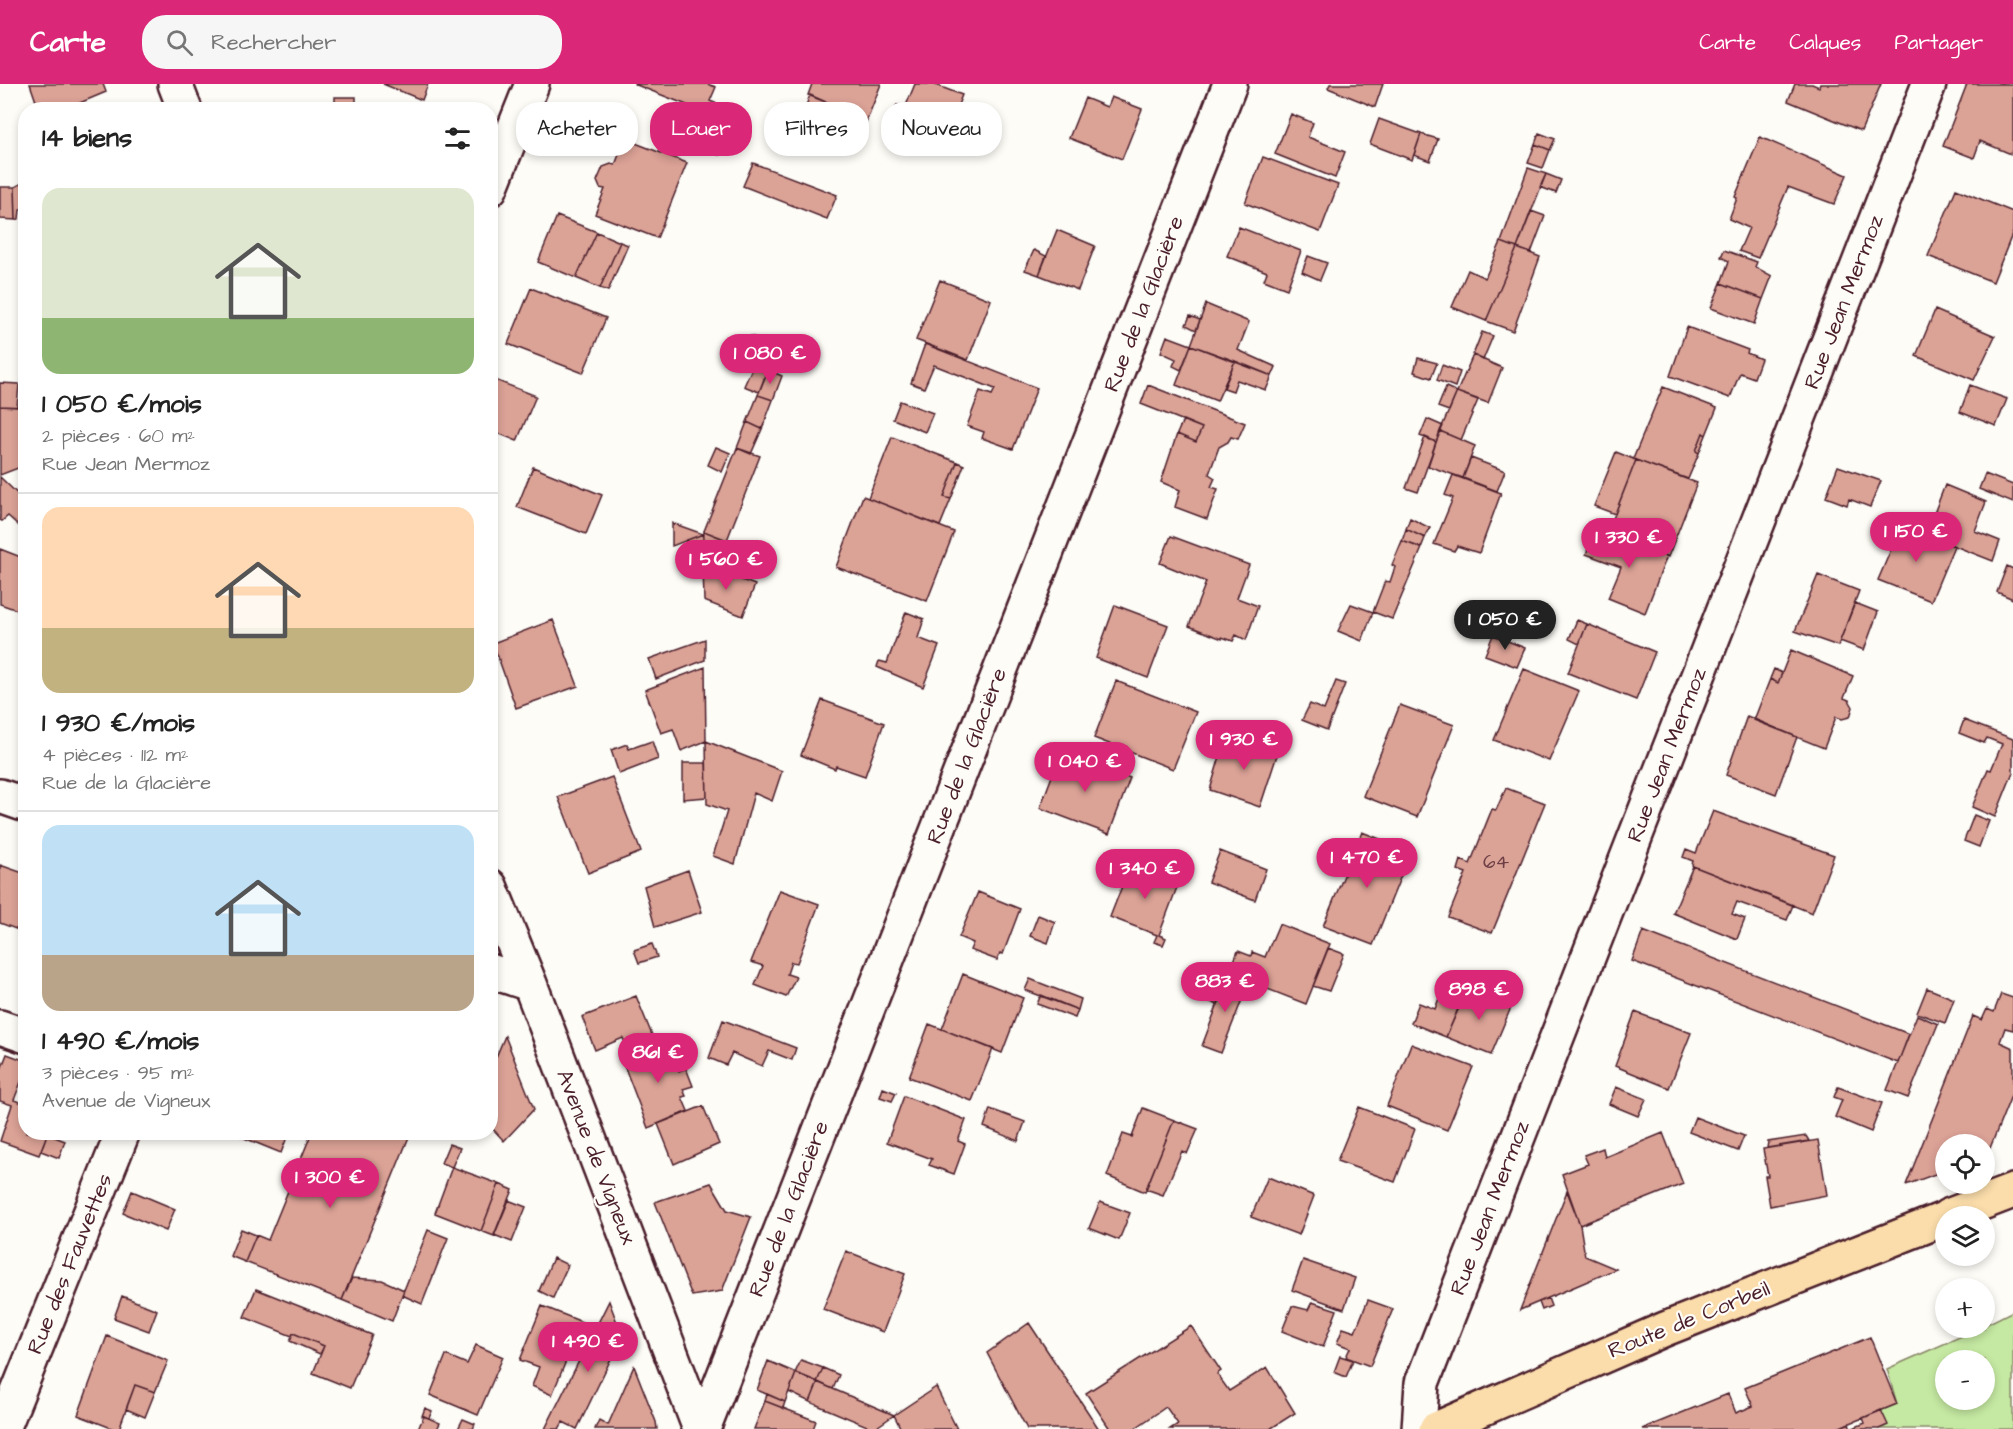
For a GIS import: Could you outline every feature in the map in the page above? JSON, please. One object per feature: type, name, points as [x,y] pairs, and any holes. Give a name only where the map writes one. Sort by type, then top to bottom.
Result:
[{"type":"main road","name":"Route de Corbeil","points":[[1975,1206],[2013,1191]]},
{"type":"main road","name":"Route de Corbeil","points":[[1436,1429],[1665,1329],[1935,1222]]},
{"type":"street","points":[[175,84],[182,102]]},
{"type":"street","points":[[498,169],[532,84]]},
{"type":"street","name":"Rue de la Glacière","points":[[702,1429],[1230,84]]},
{"type":"street","name":"Rue Jean Mermoz","points":[[1419,1429],[1422,1383],[1929,84]]},
{"type":"street","points":[[0,796],[18,802]]},
{"type":"street","name":"Avenue de Vigneux","points":[[498,906],[702,1429]]},
{"type":"street","points":[[498,974],[530,984]]},
{"type":"street","points":[[0,1027],[18,1033]]},
{"type":"street","name":"Rue des Fauvettes","points":[[3,1429],[120,1140]]},
{"type":"green space","points":[[2013,1311],[2013,1429],[1879,1429],[1881,1410],[1897,1404],[1887,1369],[1957,1338],[1995,1338],[1995,1320]]},
{"type":"building","points":[[30,84],[103,84],[106,92],[82,102],[36,102]]},
{"type":"building","points":[[383,84],[428,84],[422,100]]},
{"type":"building","points":[[634,84],[707,84],[716,87],[710,101],[712,102],[679,102]]},
{"type":"building","points":[[812,84],[881,84],[869,115],[869,102],[826,102],[808,95]]},
{"type":"building","points":[[915,84],[933,84],[962,95],[959,102],[908,102]]},
{"type":"building","points":[[1330,84],[1383,84],[1375,107],[1328,88]]},
{"type":"building","points":[[1795,84],[1812,84],[1819,87],[1820,84],[1881,84],[1861,131],[1788,101]]},
{"type":"building","points":[[1967,84],[2013,84],[2013,149],[2011,154],[1980,141],[1974,158],[1943,146]]},
{"type":"building","points":[[810,95],[826,102],[807,102]]},
{"type":"building","points":[[335,97],[356,97],[356,102],[335,102]]},
{"type":"building","points":[[1111,97],[1142,109],[1122,159],[1069,138],[1085,98],[1107,107]]},
{"type":"building","points":[[1291,114],[1313,123],[1308,137],[1345,152],[1335,178],[1275,154]]},
{"type":"building","points":[[1379,119],[1421,134],[1412,160],[1370,144]]},
{"type":"building","points":[[1539,133],[1555,139],[1550,150],[1535,144]]},
{"type":"building","points":[[1421,134],[1438,139],[1430,161],[1414,155]]},
{"type":"building","points":[[1760,137],[1847,175],[1834,204],[1788,187],[1758,258],[1739,251],[1749,228],[1729,219],[1737,198],[1735,197]]},
{"type":"building","points":[[638,144],[650,149],[650,156],[669,156],[687,163],[657,238],[595,214],[605,189],[600,188],[597,181],[603,167],[615,165],[618,156],[638,156]]},
{"type":"building","points":[[1535,144],[1550,150],[1543,168],[1528,163]]},
{"type":"building","points":[[1263,157],[1338,185],[1320,232],[1245,203]]},
{"type":"building","points":[[753,163],[837,195],[827,219],[743,186]]},
{"type":"building","points":[[1528,168],[1546,174],[1517,248],[1501,242]]},
{"type":"building","points":[[1546,174],[1561,180],[1556,193],[1540,187]]},
{"type":"building","points":[[18,185],[18,219],[16,220],[15,187]]},
{"type":"building","points":[[0,187],[15,187],[16,220],[0,219]]},
{"type":"building","points":[[1956,189],[2013,212],[2013,232],[1993,282],[1928,256]]},
{"type":"building","points":[[1531,211],[1545,216],[1531,253],[1517,248]]},
{"type":"building","points":[[557,216],[597,232],[576,278],[538,262]]},
{"type":"building","points":[[1239,227],[1301,251],[1287,289],[1264,280],[1267,272],[1227,256]]},
{"type":"building","points":[[1057,230],[1095,246],[1078,290],[1039,275]]},
{"type":"building","points":[[597,232],[620,242],[600,288],[576,278]]},
{"type":"building","points":[[620,242],[628,245],[608,291],[600,288]]},
{"type":"building","points":[[1501,242],[1517,248],[1486,321],[1452,307],[1468,270],[1485,278]]},
{"type":"building","points":[[1517,248],[1540,257],[1513,331],[1486,321]]},
{"type":"building","points":[[1034,250],[1046,256],[1039,275],[1025,270]]},
{"type":"building","points":[[1724,250],[1757,262],[1755,267],[1772,276],[1763,299],[1721,283],[1729,261],[1721,257]]},
{"type":"building","points":[[1308,256],[1327,263],[1320,280],[1302,272]]},
{"type":"building","points":[[940,280],[991,300],[968,360],[916,340]]},
{"type":"building","points":[[1721,283],[1763,299],[1754,324],[1711,308]]},
{"type":"building","points":[[531,288],[606,318],[583,373],[508,344]]},
{"type":"building","points":[[1206,304],[1249,322],[1238,350],[1276,367],[1272,376],[1191,345]]},
{"type":"building","points":[[1935,310],[1995,336],[1974,380],[1916,356]]},
{"type":"building","points":[[1190,316],[1200,320],[1196,330],[1186,325]]},
{"type":"building","points":[[1687,327],[1748,350],[1747,353],[1761,359],[1754,378],[1740,373],[1730,398],[1670,376]]},
{"type":"building","points":[[1482,332],[1493,336],[1483,360],[1473,355]]},
{"type":"building","points":[[751,336],[777,346],[767,371],[740,361]]},
{"type":"building","points":[[1167,336],[1191,345],[1181,370],[1173,366],[1176,359],[1161,352]]},
{"type":"building","points":[[925,344],[1037,388],[1013,449],[982,438],[984,432],[967,426],[980,391],[992,395],[995,389],[934,365],[924,388],[911,383]]},
{"type":"building","points":[[1191,345],[1235,361],[1217,401],[1176,385]]},
{"type":"building","points":[[1473,355],[1502,368],[1488,403],[1457,392]]},
{"type":"building","points":[[1418,358],[1437,363],[1431,378],[1414,372]]},
{"type":"building","points":[[1235,361],[1272,376],[1266,390],[1237,380],[1233,391],[1224,388]]},
{"type":"building","points":[[1442,365],[1460,372],[1455,387],[1437,380]]},
{"type":"building","points":[[753,366],[767,371],[759,392],[744,386]]},
{"type":"building","points":[[768,370],[782,376],[773,400],[758,395]]},
{"type":"building","points":[[498,381],[536,396],[517,441],[498,433]]},
{"type":"building","points":[[0,383],[18,384],[17,407],[0,406]]},
{"type":"building","points":[[1148,385],[1245,423],[1238,439],[1231,437],[1228,442],[1219,447],[1209,474],[1215,478],[1211,487],[1218,489],[1207,519],[1175,507],[1180,490],[1161,482],[1177,434],[1196,442],[1202,428],[1141,404]]},
{"type":"building","points":[[1970,385],[2007,399],[1996,426],[1960,412]]},
{"type":"building","points":[[1446,387],[1457,392],[1449,411],[1438,407]]},
{"type":"building","points":[[1663,387],[1717,408],[1706,435],[1703,433],[1696,451],[1699,453],[1688,479],[1633,459]]},
{"type":"building","points":[[1457,392],[1478,400],[1461,440],[1440,431]]},
{"type":"building","points":[[758,395],[773,400],[762,429],[747,422]]},
{"type":"building","points":[[900,401],[933,413],[925,432],[893,419]]},
{"type":"building","points":[[0,406],[18,407],[18,468],[0,475]]},
{"type":"building","points":[[1427,419],[1443,426],[1436,442],[1420,436]]},
{"type":"building","points":[[1183,420],[1202,428],[1196,442],[1177,434]]},
{"type":"building","points":[[747,422],[762,429],[751,454],[737,448]]},
{"type":"building","points":[[1440,431],[1475,446],[1463,478],[1428,466]]},
{"type":"building","points":[[1703,433],[1706,435],[1699,453],[1696,451]]},
{"type":"building","points":[[892,437],[957,462],[944,497],[951,499],[940,526],[868,498]]},
{"type":"building","points":[[1425,437],[1436,442],[1418,492],[1406,488]]},
{"type":"building","points":[[716,447],[730,453],[722,472],[708,465]]},
{"type":"building","points":[[737,448],[760,456],[727,540],[704,531]]},
{"type":"building","points":[[1616,452],[1636,460],[1615,514],[1594,506]]},
{"type":"building","points":[[1471,458],[1505,471],[1497,491],[1463,478]]},
{"type":"building","points":[[1636,460],[1697,483],[1668,557],[1607,534]]},
{"type":"building","points":[[957,462],[964,465],[951,499],[944,497]]},
{"type":"building","points":[[1838,466],[1881,481],[1870,507],[1849,499],[1847,505],[1826,497]]},
{"type":"building","points":[[533,467],[602,495],[586,534],[517,507]]},
{"type":"building","points":[[1985,474],[2013,485],[2013,503],[1979,489]]},
{"type":"building","points":[[1453,475],[1501,493],[1479,553],[1457,546],[1454,551],[1434,544],[1453,498],[1445,495]]},
{"type":"building","points":[[0,477],[18,494],[18,525],[8,516],[0,520]]},
{"type":"building","points":[[1945,485],[1986,502],[1975,531],[2000,541],[1993,561],[1914,530],[1920,516],[1931,521]]},
{"type":"building","points":[[863,496],[954,532],[927,601],[836,567]]},
{"type":"building","points":[[1410,518],[1430,528],[1425,538],[1406,529]]},
{"type":"building","points":[[672,523],[703,534],[672,546]]},
{"type":"building","points":[[1901,526],[1954,546],[1931,601],[1878,580]]},
{"type":"building","points":[[1406,529],[1425,538],[1421,548],[1402,541]]},
{"type":"building","points":[[1596,529],[1667,556],[1645,613],[1608,598],[1621,567],[1586,554]]},
{"type":"building","points":[[704,531],[734,543],[721,572],[703,565]]},
{"type":"building","points":[[703,534],[703,559],[688,561],[687,540]]},
{"type":"building","points":[[1171,536],[1249,565],[1237,598],[1258,606],[1246,640],[1236,635],[1233,641],[1222,637],[1222,639],[1189,626],[1206,582],[1160,563]]},
{"type":"building","points":[[1402,541],[1422,548],[1392,619],[1373,612],[1385,581],[1390,582],[1395,567],[1392,565]]},
{"type":"building","points":[[0,549],[18,556],[18,610],[0,604]]},
{"type":"building","points":[[703,565],[755,585],[743,616],[704,601]]},
{"type":"building","points":[[2007,566],[2013,569],[2013,599],[1997,592]]},
{"type":"building","points":[[1818,575],[1859,591],[1838,646],[1795,631]]},
{"type":"building","points":[[1855,603],[1878,612],[1864,650],[1840,641]]},
{"type":"building","points":[[1351,604],[1373,612],[1362,641],[1338,631]]},
{"type":"building","points":[[1115,605],[1168,625],[1148,678],[1096,658]]},
{"type":"building","points":[[906,612],[924,619],[918,638],[939,646],[923,687],[877,667],[879,661],[887,663]]},
{"type":"building","points":[[553,620],[578,686],[516,708],[498,657],[498,641]]},
{"type":"building","points":[[1577,620],[1587,624],[1579,644],[1569,639]]},
{"type":"building","points":[[1587,624],[1655,652],[1636,700],[1568,673]]},
{"type":"building","points":[[1493,635],[1525,648],[1517,667],[1485,655]]},
{"type":"building","points":[[705,639],[705,660],[656,679],[649,659]]},
{"type":"building","points":[[1791,650],[1853,676],[1844,698],[1849,700],[1853,707],[1850,717],[1842,719],[1836,717],[1824,748],[1754,720],[1770,679],[1778,683]]},
{"type":"building","points":[[705,667],[706,741],[681,751],[673,729],[661,733],[645,690]]},
{"type":"building","points":[[1524,669],[1579,691],[1549,761],[1494,740]]},
{"type":"building","points":[[1774,669],[1782,673],[1778,683],[1770,679]]},
{"type":"building","points":[[1116,681],[1196,712],[1173,769],[1094,738]]},
{"type":"building","points":[[1336,681],[1345,684],[1327,730],[1302,720],[1310,704],[1324,710]]},
{"type":"building","points":[[822,700],[884,723],[865,776],[836,766],[835,769],[801,755]]},
{"type":"building","points":[[1400,705],[1454,725],[1417,817],[1363,796]]},
{"type":"building","points":[[1747,716],[1797,737],[1776,794],[1726,775]]},
{"type":"building","points":[[1964,720],[2013,739],[2013,772],[1995,817],[1972,807],[1988,769],[1991,770],[2002,744],[1987,738],[1984,743],[1959,733]]},
{"type":"building","points":[[1226,736],[1278,752],[1260,807],[1210,790]]},
{"type":"building","points":[[652,741],[658,759],[619,774],[611,750],[627,744],[629,749]]},
{"type":"building","points":[[706,741],[782,771],[772,801],[754,793],[735,864],[713,856],[727,811],[707,804]]},
{"type":"building","points":[[1061,752],[1130,778],[1109,834],[1040,808]]},
{"type":"building","points":[[683,763],[706,763],[707,797],[683,799]]},
{"type":"building","points":[[612,777],[641,852],[588,873],[558,797]]},
{"type":"building","points":[[1506,788],[1545,803],[1492,933],[1448,917],[1466,873],[1458,870],[1461,860],[1470,864],[1492,809],[1496,810]]},
{"type":"building","points":[[1713,811],[1834,855],[1812,913],[1693,866],[1693,861],[1683,857],[1686,849],[1696,853]]},
{"type":"building","points":[[1974,815],[1989,821],[1979,847],[1964,841]]},
{"type":"building","points":[[1362,832],[1411,851],[1373,945],[1323,926]]},
{"type":"building","points":[[1220,851],[1266,869],[1255,900],[1208,882]]},
{"type":"building","points":[[1131,863],[1179,882],[1159,935],[1166,938],[1163,945],[1154,942],[1157,935],[1110,917]]},
{"type":"building","points":[[0,865],[18,871],[18,930],[0,923]]},
{"type":"building","points":[[1693,866],[1793,905],[1787,920],[1737,902],[1732,914],[1745,919],[1737,939],[1673,913]]},
{"type":"building","points":[[688,870],[702,912],[655,927],[644,886]]},
{"type":"building","points":[[780,890],[819,904],[797,963],[791,962],[787,974],[796,977],[786,997],[755,985],[763,966],[751,962]]},
{"type":"building","points":[[978,892],[1020,909],[1003,954],[1000,953],[997,960],[970,950],[973,943],[959,937]]},
{"type":"building","points":[[1038,915],[1055,922],[1048,943],[1030,936]]},
{"type":"building","points":[[1279,924],[1330,944],[1306,1004],[1229,974],[1238,951],[1251,956],[1252,952],[1265,957]]},
{"type":"building","points":[[1643,931],[1909,1034],[1898,1063],[1632,961]]},
{"type":"building","points":[[652,944],[657,957],[639,963],[634,950]]},
{"type":"building","points":[[1328,948],[1344,954],[1329,991],[1313,986]]},
{"type":"building","points":[[1215,969],[1229,974],[1218,1005],[1203,999]]},
{"type":"building","points":[[963,974],[1023,998],[1002,1053],[942,1029]]},
{"type":"building","points":[[1229,974],[1249,982],[1221,1053],[1202,1046]]},
{"type":"building","points":[[1448,974],[1514,1000],[1512,1005],[1467,988],[1462,1001],[1441,993]]},
{"type":"building","points":[[1030,979],[1081,999],[1078,1010],[1025,990]]},
{"type":"building","points":[[1467,988],[1512,1005],[1491,1055],[1446,1037]]},
{"type":"building","points":[[1927,988],[1954,999],[1945,1023],[1917,1013]]},
{"type":"building","points":[[1441,993],[1462,1001],[1446,1037],[1411,1023],[1419,1003],[1435,1009]]},
{"type":"building","points":[[2001,994],[2013,998],[2013,1030],[2005,1028],[2000,1042],[2013,1048],[2013,1091],[1995,1136],[1935,1134],[1935,1174],[1906,1185],[1973,1016],[1982,1020],[1987,1009],[1994,1012]]},
{"type":"building","points":[[1041,995],[1078,1010],[1075,1018],[1037,1004]]},
{"type":"building","points":[[636,996],[652,1035],[626,1045],[623,1038],[595,1050],[582,1017]]},
{"type":"building","points":[[1635,1012],[1691,1033],[1669,1088],[1615,1066]]},
{"type":"building","points":[[1917,1015],[1938,1024],[1908,1098],[1887,1090]]},
{"type":"building","points":[[723,1020],[796,1048],[792,1060],[769,1051],[762,1066],[732,1053],[726,1065],[709,1058]]},
{"type":"building","points":[[929,1024],[993,1049],[972,1101],[909,1077]]},
{"type":"building","points":[[505,1036],[534,1109],[504,1141],[498,1135],[498,1052]]},
{"type":"building","points":[[668,1043],[679,1071],[686,1068],[693,1086],[683,1089],[686,1096],[682,1097],[688,1111],[648,1128],[622,1060]]},
{"type":"building","points":[[1411,1044],[1473,1067],[1447,1130],[1387,1106]]},
{"type":"building","points":[[7,1054],[18,1058],[18,1090],[14,1100],[18,1101],[18,1140],[45,1140],[39,1155],[0,1141],[12,1105],[0,1101],[0,1072]]},
{"type":"building","points":[[1616,1087],[1646,1099],[1638,1116],[1609,1104]]},
{"type":"building","points":[[1838,1087],[1882,1103],[1871,1132],[1835,1117],[1842,1100],[1834,1097]]},
{"type":"building","points":[[883,1088],[896,1093],[892,1101],[880,1097]]},
{"type":"building","points":[[904,1096],[966,1120],[958,1141],[965,1144],[954,1174],[929,1165],[932,1159],[887,1142]]},
{"type":"building","points":[[703,1106],[719,1144],[674,1164],[658,1124]]},
{"type":"building","points":[[1359,1107],[1415,1129],[1395,1182],[1337,1161]]},
{"type":"building","points":[[1143,1108],[1174,1120],[1145,1192],[1107,1176],[1123,1134],[1132,1137]]},
{"type":"building","points":[[990,1109],[1025,1122],[1018,1141],[984,1127]]},
{"type":"building","points":[[1695,1117],[1744,1136],[1738,1151],[1689,1132]]},
{"type":"building","points":[[1174,1120],[1198,1129],[1187,1154],[1182,1151],[1163,1195],[1146,1189]]},
{"type":"building","points":[[1663,1133],[1683,1184],[1580,1225],[1562,1174],[1588,1164],[1584,1155],[1603,1148],[1605,1157]]},
{"type":"building","points":[[1806,1136],[1809,1141],[1767,1148],[1768,1142]]},
{"type":"building","points":[[45,1140],[65,1141],[59,1158],[41,1151]]},
{"type":"building","points":[[249,1140],[286,1140],[281,1153]]},
{"type":"building","points":[[309,1140],[408,1140],[342,1300],[245,1262],[256,1235],[268,1240]]},
{"type":"building","points":[[1818,1140],[1827,1195],[1770,1206],[1763,1149]]},
{"type":"building","points":[[449,1144],[460,1148],[452,1167],[441,1163]]},
{"type":"building","points":[[452,1167],[499,1184],[481,1231],[435,1213]]},
{"type":"building","points":[[1268,1177],[1314,1196],[1299,1235],[1251,1217]]},
{"type":"building","points":[[711,1183],[727,1210],[751,1217],[722,1291],[692,1296],[655,1202]]},
{"type":"building","points":[[499,1184],[513,1190],[494,1236],[481,1231]]},
{"type":"building","points":[[132,1191],[175,1209],[166,1231],[123,1213]]},
{"type":"building","points":[[1567,1191],[1580,1225],[1585,1256],[1616,1269],[1520,1310]]},
{"type":"building","points":[[508,1200],[526,1207],[512,1242],[494,1235]]},
{"type":"building","points":[[1100,1202],[1130,1213],[1119,1240],[1089,1228]]},
{"type":"building","points":[[241,1229],[256,1235],[245,1262],[230,1256]]},
{"type":"building","points":[[428,1230],[448,1238],[422,1304],[402,1295]]},
{"type":"building","points":[[846,1251],[905,1274],[883,1332],[823,1309]]},
{"type":"building","points":[[553,1258],[568,1265],[553,1298],[539,1291]]},
{"type":"building","points":[[1303,1260],[1355,1278],[1344,1309],[1292,1290]]},
{"type":"building","points":[[352,1278],[382,1280],[404,1290],[392,1321],[342,1300]]},
{"type":"building","points":[[256,1289],[372,1335],[350,1388],[313,1373],[324,1346],[244,1317]]},
{"type":"building","points":[[122,1296],[157,1310],[149,1331],[114,1318]]},
{"type":"building","points":[[1548,1298],[1551,1306],[1542,1310],[1539,1302]]},
{"type":"building","points":[[1368,1300],[1393,1309],[1370,1366],[1346,1357],[1350,1348],[1337,1343],[1343,1328],[1355,1332]]},
{"type":"building","points":[[609,1301],[622,1336],[577,1429],[563,1422],[559,1429],[545,1429]]},
{"type":"building","points":[[1312,1302],[1337,1310],[1323,1347],[1282,1331],[1292,1306],[1308,1310]]},
{"type":"building","points":[[542,1306],[582,1322],[552,1395],[532,1386],[539,1367],[520,1360]]},
{"type":"building","points":[[1029,1323],[1099,1429],[1027,1429],[987,1353]]},
{"type":"building","points":[[1191,1326],[1221,1371],[1217,1374],[1229,1391],[1267,1367],[1295,1413],[1270,1429],[1170,1429],[1178,1424],[1166,1407],[1134,1429],[1110,1429],[1086,1393]]},
{"type":"building","points":[[293,1333],[324,1346],[320,1354],[290,1341]]},
{"type":"building","points":[[107,1336],[168,1361],[155,1392],[135,1385],[119,1429],[78,1415]]},
{"type":"building","points":[[1870,1337],[1897,1404],[1863,1418],[1835,1429],[1642,1429],[1728,1394],[1736,1413],[1753,1406],[1745,1388]]},
{"type":"building","points":[[476,1345],[503,1357],[478,1415],[430,1395],[446,1355],[467,1364]]},
{"type":"building","points":[[1340,1356],[1353,1360],[1346,1377],[1334,1372]]},
{"type":"building","points":[[801,1360],[823,1368],[817,1382],[795,1373]]},
{"type":"building","points":[[768,1361],[796,1373],[785,1402],[757,1390]]},
{"type":"building","points":[[634,1366],[657,1429],[595,1429],[599,1420],[608,1425]]},
{"type":"building","points":[[823,1368],[839,1375],[833,1389],[817,1382]]},
{"type":"building","points":[[796,1373],[818,1382],[810,1402],[789,1392]]},
{"type":"building","points":[[818,1382],[894,1415],[874,1429],[810,1402]]},
{"type":"building","points":[[135,1385],[155,1392],[145,1417],[126,1409]]},
{"type":"building","points":[[936,1387],[957,1429],[901,1429],[894,1415]]},
{"type":"building","points":[[767,1394],[785,1402],[783,1408],[765,1401]]},
{"type":"building","points":[[765,1401],[816,1421],[813,1429],[754,1429]]},
{"type":"building","points":[[425,1408],[432,1411],[429,1418],[422,1416]]},
{"type":"building","points":[[1881,1410],[1888,1425],[1879,1429],[1851,1429],[1865,1423],[1863,1418]]},
{"type":"building","points":[[424,1416],[440,1423],[437,1429],[418,1429]]},
{"type":"building","points":[[463,1419],[475,1424],[473,1429],[458,1429]]},
{"type":"building","points":[[1849,1423],[1851,1429],[1839,1429],[1838,1428]]}]
